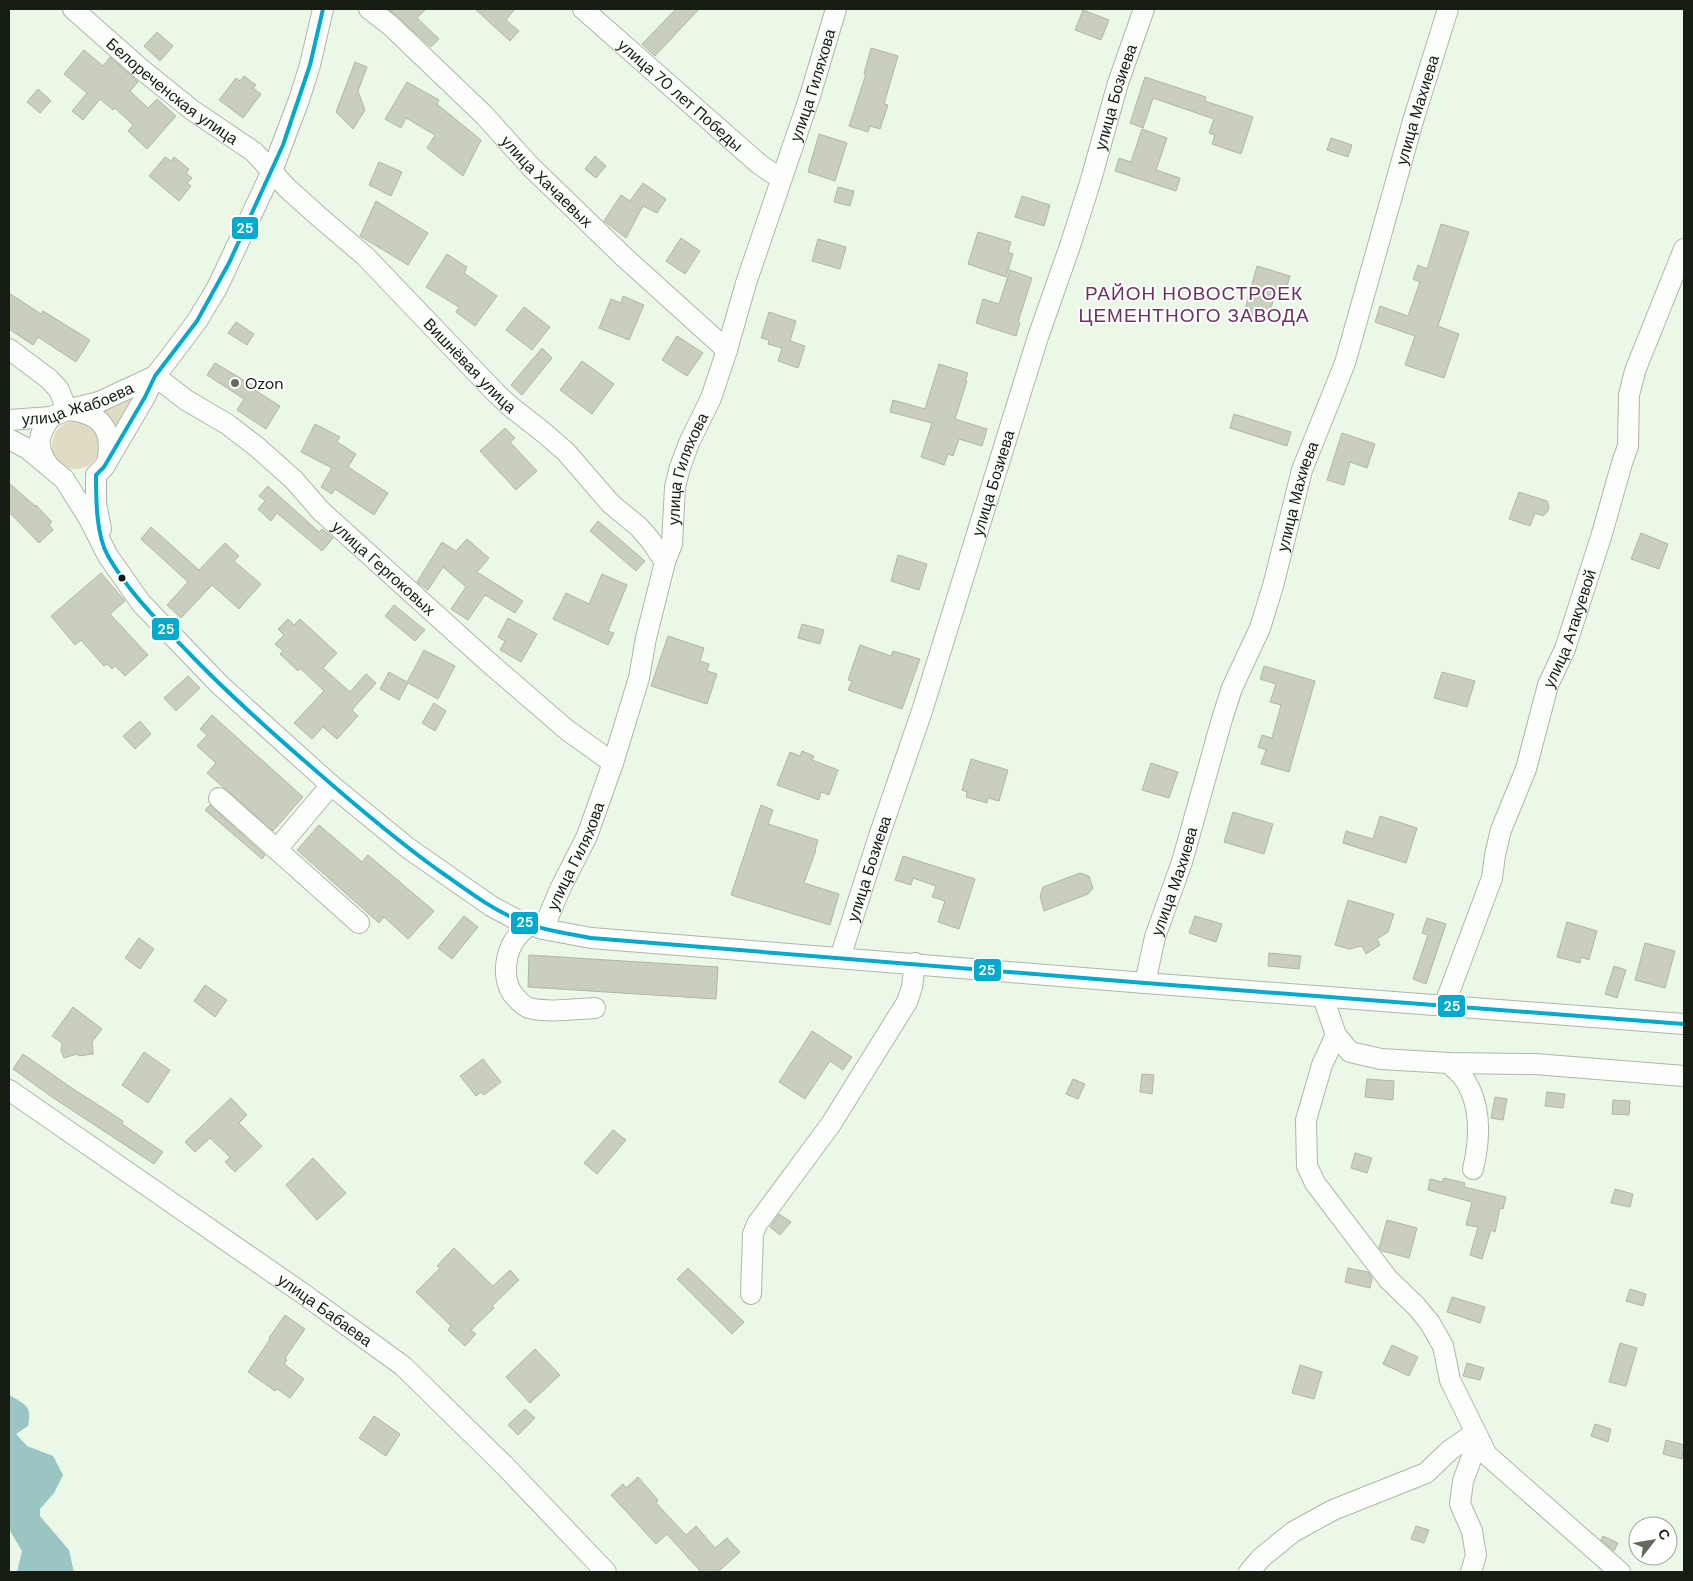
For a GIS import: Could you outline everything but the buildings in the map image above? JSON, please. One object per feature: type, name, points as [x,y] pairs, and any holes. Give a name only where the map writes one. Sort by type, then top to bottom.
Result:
[{"type":"street","name":"Белореченская улица","points":[[73,9],[141,69],[192,110],[254,152],[272,171]]},
{"type":"street","name":"улица Жабоева","points":[[9,420],[59,414],[98,402],[155,376],[197,321],[216,288],[272,171],[299,100],[324,9]]},
{"type":"street","name":"улица Хачаевых","points":[[370,9],[390,25],[484,115],[530,166],[623,256],[727,350]]},
{"type":"street","name":"улица 70 лет Победы","points":[[583,9],[759,164],[781,179]]},
{"type":"street","points":[[824,9],[829,24],[829,32]]},
{"type":"street","name":"улица Гиляхова","points":[[595,1008],[552,1010],[528,1008],[516,998],[508,986],[506,971],[508,953],[516,939],[536,926],[561,888],[587,836],[614,763],[639,678],[646,638],[665,562],[672,544],[675,486],[680,466],[711,398],[746,283],[810,96],[836,9]]},
{"type":"street","name":"улица Бозиева","points":[[840,958],[922,711],[1038,337],[1090,183],[1118,83],[1144,9]]},
{"type":"street","name":"улица Махиева","points":[[1145,983],[1155,937],[1182,862],[1188,835],[1232,688],[1260,628],[1271,593],[1302,470],[1345,363],[1413,121],[1448,9]]},
{"type":"street","name":"Вишнёвая улица","points":[[272,171],[317,216],[365,256],[444,340],[506,402],[566,452],[611,504],[639,527],[665,562]]},
{"type":"street","name":"улица Атакуевой","points":[[1444,1006],[1492,878],[1501,830],[1526,770],[1548,684],[1565,649],[1606,520],[1628,446],[1629,395],[1635,371],[1684,249]]},
{"type":"street","points":[[9,349],[49,379],[59,390],[59,414]]},
{"type":"street","points":[[9,438],[28,449],[57,474],[76,480],[96,475],[104,467],[108,457],[145,397],[155,376]]},
{"type":"street","name":"улица Гергоковых","points":[[155,376],[186,400],[227,424],[258,446],[294,480],[321,511],[442,618],[486,660],[567,730],[614,763]]},
{"type":"street","points":[[108,457],[109,442],[107,432],[95,417],[86,413],[59,414],[44,426],[40,435],[40,452],[88,516],[108,556],[141,603],[198,664],[259,722],[378,825],[491,906],[517,920],[591,938],[1684,1024]]},
{"type":"street","points":[[96,475],[96,503],[104,546]]},
{"type":"street","points":[[277,849],[331,785]]},
{"type":"street","points":[[219,798],[359,923]]},
{"type":"street","points":[[751,1294],[751,1255],[753,1234],[757,1224],[831,1124],[907,1002],[912,987],[915,963]]},
{"type":"street","points":[[1323,997],[1336,1035],[1350,1052],[1381,1059],[1449,1063],[1535,1064],[1684,1076]]},
{"type":"street","points":[[1336,1035],[1322,1065],[1306,1120],[1307,1166],[1315,1183],[1388,1279],[1416,1306],[1430,1323],[1443,1346],[1450,1380],[1487,1455],[1620,1572]]},
{"type":"street","points":[[1449,1063],[1464,1079],[1474,1103],[1479,1134],[1473,1169]]},
{"type":"street","name":"улица Бабаева","points":[[9,1090],[305,1295],[403,1366],[504,1466],[606,1572]]},
{"type":"street","points":[[1249,1572],[1261,1558],[1293,1532],[1333,1510],[1426,1473],[1450,1450],[1475,1433]]},
{"type":"street","points":[[1471,1572],[1476,1555],[1472,1531],[1460,1504],[1463,1482],[1472,1454],[1475,1433]]},
{"type":"shaded area","points":[[127,397],[132,402],[115,426],[102,408]]},
{"type":"shaded area","points":[[76,421],[85,423],[93,428],[98,436],[100,445],[98,454],[93,462],[85,467],[76,469],[67,467],[59,462],[54,454],[52,445],[54,436],[59,428],[67,423]]},
{"type":"water","points":[[9,1395],[24,1404],[29,1414],[28,1426],[16,1434],[27,1446],[53,1456],[63,1475],[54,1493],[40,1509],[40,1516],[69,1550],[74,1572],[17,1572],[22,1551],[9,1529]]},
{"type":"transit line","name":"25","points":[[323,9],[310,65],[283,145],[229,263],[197,321],[155,376],[145,397],[104,467],[96,475],[97,517],[104,547],[116,570],[166,630],[266,727],[360,809],[422,858],[476,897],[507,915],[554,931],[591,938],[1684,1024]]},
{"type":"place","name":"Ozon","points":[[235,383]]},
{"type":"district","name":"РАЙОН НОВОСТРОЕК ЦЕМЕНТНОГО ЗАВОДА","points":[[1194,304]]}]
